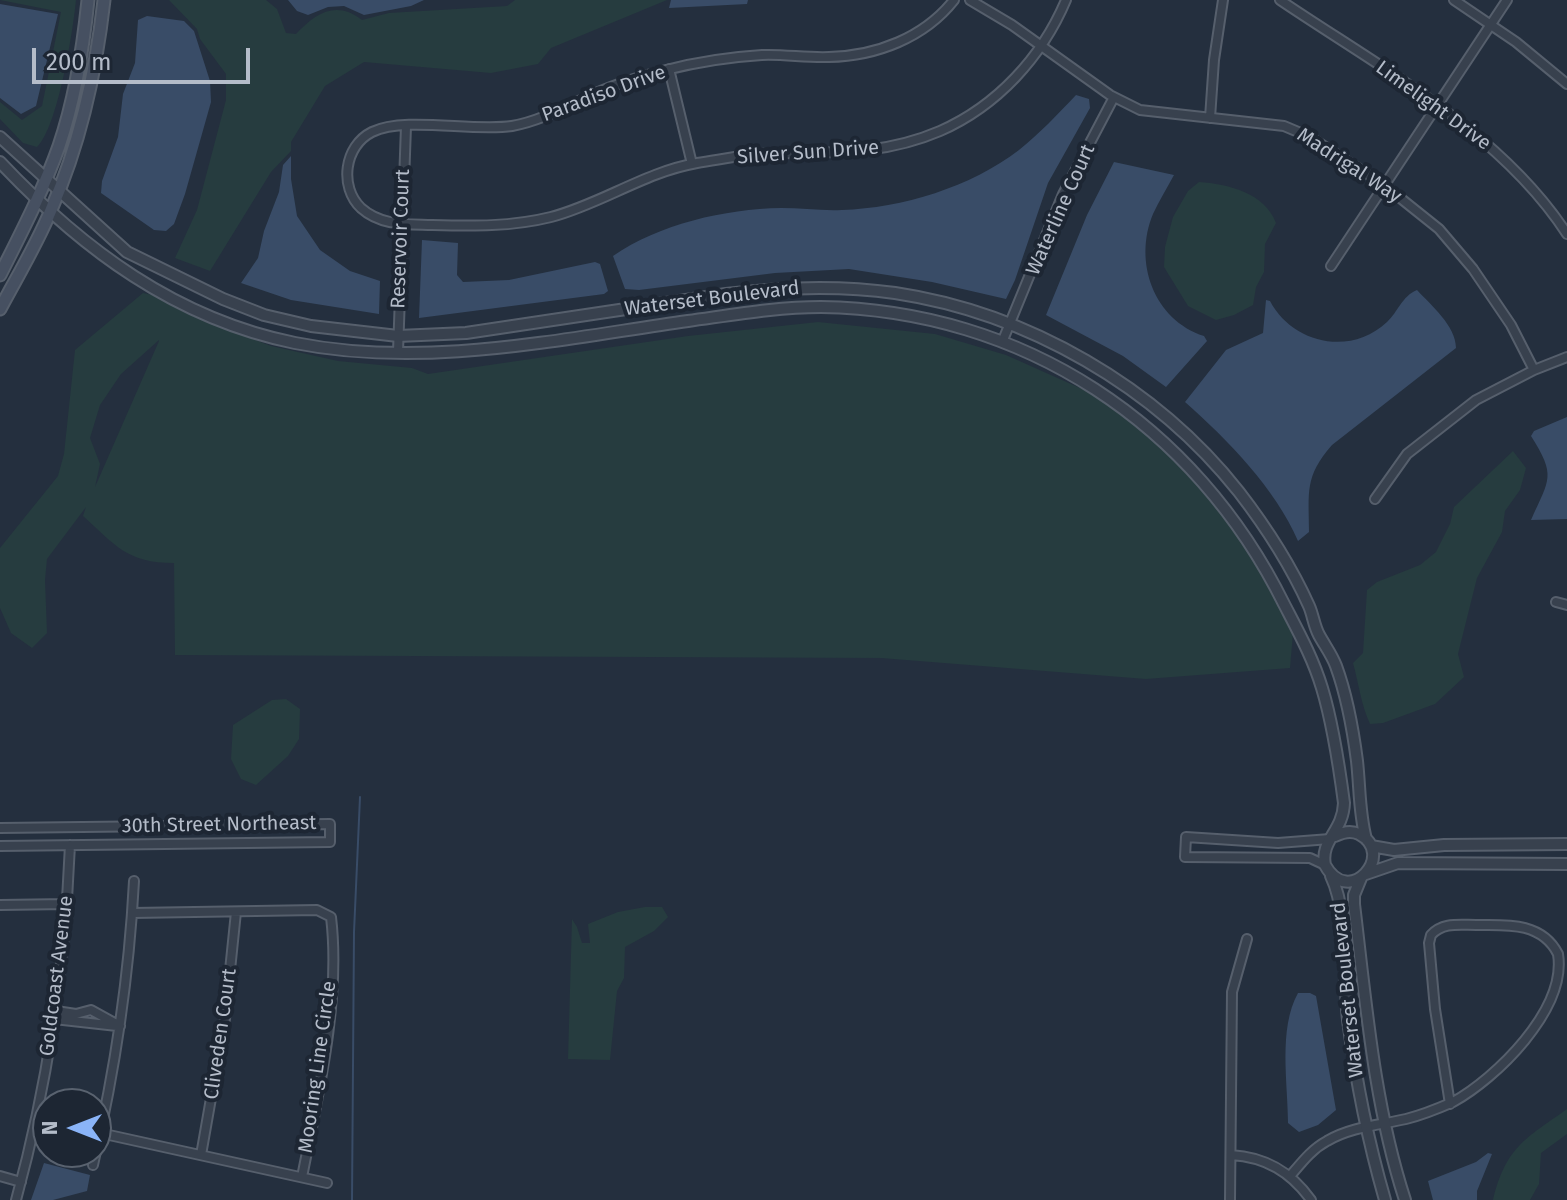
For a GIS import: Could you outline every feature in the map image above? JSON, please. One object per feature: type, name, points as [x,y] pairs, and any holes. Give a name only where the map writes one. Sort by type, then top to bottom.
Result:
[{"type":"main road","points":[[0,275],[47,178],[70,106],[80,62],[88,0]]},
{"type":"main road","points":[[0,309],[50,213],[78,136],[92,78],[104,0]]},
{"type":"street","name":"Paradiso Drive","points":[[402,224],[378,219],[366,212],[350,192],[348,163],[353,151],[367,135],[390,126],[477,129],[514,126],[541,118],[601,91],[669,69],[707,61],[764,55],[828,57],[864,54],[904,40],[927,26],[954,0]]},
{"type":"street","name":"Madrigal Way","points":[[970,0],[1114,97],[1140,110],[1284,126],[1310,137],[1384,185],[1439,229],[1473,269],[1511,325],[1534,370]]},
{"type":"street","name":"Silver Sun Drive","points":[[402,224],[483,227],[551,217],[639,181],[692,164],[752,155],[861,152],[908,142],[960,121],[988,103],[1017,76],[1042,46],[1066,0]]},
{"type":"street","points":[[1210,118],[1223,0]]},
{"type":"street","name":"Limelight Drive","points":[[1280,0],[1437,106],[1496,150],[1544,203],[1567,234]]},
{"type":"street","points":[[1454,0],[1492,25],[1567,84]]},
{"type":"street","points":[[1331,266],[1507,0]]},
{"type":"street","points":[[669,69],[692,164]]},
{"type":"street","name":"Waterline Court","points":[[1003,340],[1063,194],[1114,97]]},
{"type":"street","name":"Reservoir Court","points":[[398,352],[406,126]]},
{"type":"street","name":"Waterset Boulevard","points":[[0,137],[127,252],[211,294],[264,315],[311,326],[398,336],[466,333],[726,294],[825,288],[897,293],[960,307],[1042,337],[1090,362],[1158,410],[1200,448],[1265,528],[1296,581],[1336,666],[1351,725],[1360,811],[1368,843]]},
{"type":"street","name":"Waterset Boulevard","points":[[0,162],[37,202],[111,263],[194,311],[239,328],[294,343],[343,350],[459,352],[757,311],[822,307],[901,314],[1003,340],[1087,384],[1138,419],[1197,473],[1247,537],[1294,621],[1322,687],[1344,803],[1342,818],[1332,838]]},
{"type":"street","points":[[1375,499],[1407,454],[1476,400],[1567,357]]},
{"type":"street","points":[[1556,602],[1567,605]]},
{"type":"street","name":"30th Street Northeast","points":[[0,828],[330,824],[330,842],[0,846]]},
{"type":"street","points":[[1567,844],[1444,845],[1394,850],[1368,843],[1349,831],[1332,838],[1278,843],[1186,837],[1185,857],[1310,858],[1342,881],[1398,863],[1567,864]]},
{"type":"street","points":[[1327,870],[1324,852],[1332,838]]},
{"type":"street","points":[[1363,876],[1372,863],[1368,843]]},
{"type":"street","name":"Goldcoast Avenue","points":[[16,1200],[39,1109],[55,1015],[70,845]]},
{"type":"street","name":"Waterset Boulevard","points":[[1327,870],[1338,892],[1348,1021],[1367,1127],[1385,1200]]},
{"type":"street","name":"Waterset Boulevard","points":[[1363,876],[1354,895],[1354,904],[1373,1056],[1405,1200]]},
{"type":"street","points":[[108,1088],[120,1026],[134,881]]},
{"type":"street","points":[[0,905],[67,904]]},
{"type":"street","name":"Mooring Line Circle","points":[[133,913],[317,910],[331,917],[332,984],[327,1033],[302,1177]]},
{"type":"street","name":"Cliveden Court","points":[[201,1155],[225,1019],[236,912]]},
{"type":"street","points":[[1291,1175],[1328,1140],[1450,1104],[1498,1073],[1524,1048],[1555,1006],[1562,989],[1563,969],[1554,946],[1537,932],[1507,925],[1444,925],[1431,935],[1429,943],[1435,1009],[1450,1104]]},
{"type":"street","points":[[1230,1200],[1232,992],[1247,939]]},
{"type":"street","points":[[55,1015],[120,1026]]},
{"type":"street","name":"Mooring Line Circle","points":[[112,1136],[327,1183]]},
{"type":"street","points":[[1231,1155],[1256,1158],[1291,1175],[1311,1200]]},
{"type":"street","points":[[0,1176],[21,1182]]},
{"type":"green space","points":[[0,0],[76,0],[58,100],[45,136],[37,147],[23,143],[0,119],[0,102],[22,120],[42,106],[61,12]]},
{"type":"green space","points":[[169,0],[266,0],[277,9],[286,33],[296,34],[319,15],[335,10],[353,14],[362,20],[389,13],[507,6],[515,0],[667,0],[551,48],[538,64],[491,73],[364,62],[325,86],[291,142],[291,151],[271,172],[210,271],[175,258],[197,210],[226,100],[226,74],[200,39],[197,29]]},
{"type":"green space","points":[[1199,182],[1233,188],[1254,197],[1271,213],[1276,223],[1265,244],[1264,272],[1256,287],[1253,305],[1216,320],[1188,306],[1164,267],[1165,247],[1173,217],[1188,191]]},
{"type":"green space","points":[[143,293],[157,296],[195,317],[271,346],[338,361],[412,368],[428,374],[688,336],[818,322],[935,334],[1006,355],[1118,405],[1204,482],[1294,621],[1290,668],[1146,679],[881,658],[175,655],[174,563],[144,560],[123,550],[83,516],[86,507],[47,559],[47,633],[32,648],[11,633],[0,608],[0,548],[58,476],[64,454],[75,350]],"holes":[[[159,340],[95,487],[100,464],[90,438],[100,405],[121,374]]]},
{"type":"green space","points":[[1513,451],[1526,468],[1520,490],[1505,511],[1502,532],[1477,578],[1458,654],[1464,677],[1435,704],[1383,723],[1370,724],[1353,663],[1363,653],[1367,590],[1377,582],[1420,565],[1436,552],[1450,524],[1454,507]]},
{"type":"green space","points":[[286,699],[300,709],[299,739],[288,756],[256,785],[241,779],[231,759],[233,725],[272,700]]},
{"type":"green space","points":[[662,907],[668,917],[654,931],[625,947],[624,978],[617,991],[610,1060],[568,1059],[572,919],[582,943],[590,943],[588,924],[618,912]]},
{"type":"green space","points":[[1567,1109],[1567,1134],[1541,1153],[1539,1184],[1530,1200],[1493,1200],[1504,1168],[1519,1146]]},
{"type":"water","points":[[288,0],[424,0],[411,6],[364,15],[344,6],[328,7],[308,15],[297,11]]},
{"type":"water","points":[[671,0],[748,0],[747,4],[669,8]]},
{"type":"water","points":[[0,4],[58,14],[36,106],[21,114],[0,98]]},
{"type":"water","points":[[147,16],[184,21],[194,31],[210,81],[211,102],[185,194],[174,224],[166,231],[154,230],[101,193],[102,181],[118,137],[123,94],[135,63],[138,20]]},
{"type":"water","points":[[1076,95],[1089,99],[1090,108],[1048,183],[1006,299],[932,282],[849,269],[775,273],[639,290],[625,289],[613,256],[651,235],[693,220],[738,211],[865,208],[935,193],[980,175],[1019,150]]},
{"type":"water","points":[[291,156],[297,216],[320,250],[350,271],[380,281],[379,314],[291,300],[241,283],[258,258],[264,231],[279,192],[283,165]]},
{"type":"water","points":[[1114,162],[1174,175],[1147,232],[1147,269],[1152,287],[1172,317],[1204,336],[1207,341],[1166,387],[1123,356],[1046,315],[1087,215]]},
{"type":"water","points":[[422,240],[458,243],[457,275],[463,282],[509,280],[595,262],[600,264],[608,291],[604,294],[419,318]]},
{"type":"water","points":[[1417,290],[1447,324],[1456,348],[1332,445],[1312,476],[1309,532],[1298,541],[1277,502],[1249,466],[1185,402],[1226,350],[1263,333],[1266,300],[1292,327],[1323,340],[1340,342],[1372,333],[1387,322],[1408,296]]},
{"type":"water","points":[[1567,417],[1567,519],[1531,520],[1548,477],[1544,460],[1531,436],[1534,431]]},
{"type":"water","points":[[1298,993],[1316,996],[1336,1110],[1318,1125],[1299,1132],[1288,1123],[1286,1056],[1288,1023]]},
{"type":"water","points":[[1488,1153],[1492,1154],[1477,1191],[1477,1200],[1433,1200],[1428,1181],[1476,1162]]},
{"type":"water","points":[[42,1168],[63,1168],[90,1175],[87,1191],[53,1200],[31,1200]]},
{"type":"waterway","points":[[352,1200],[354,932],[360,797]]}]
